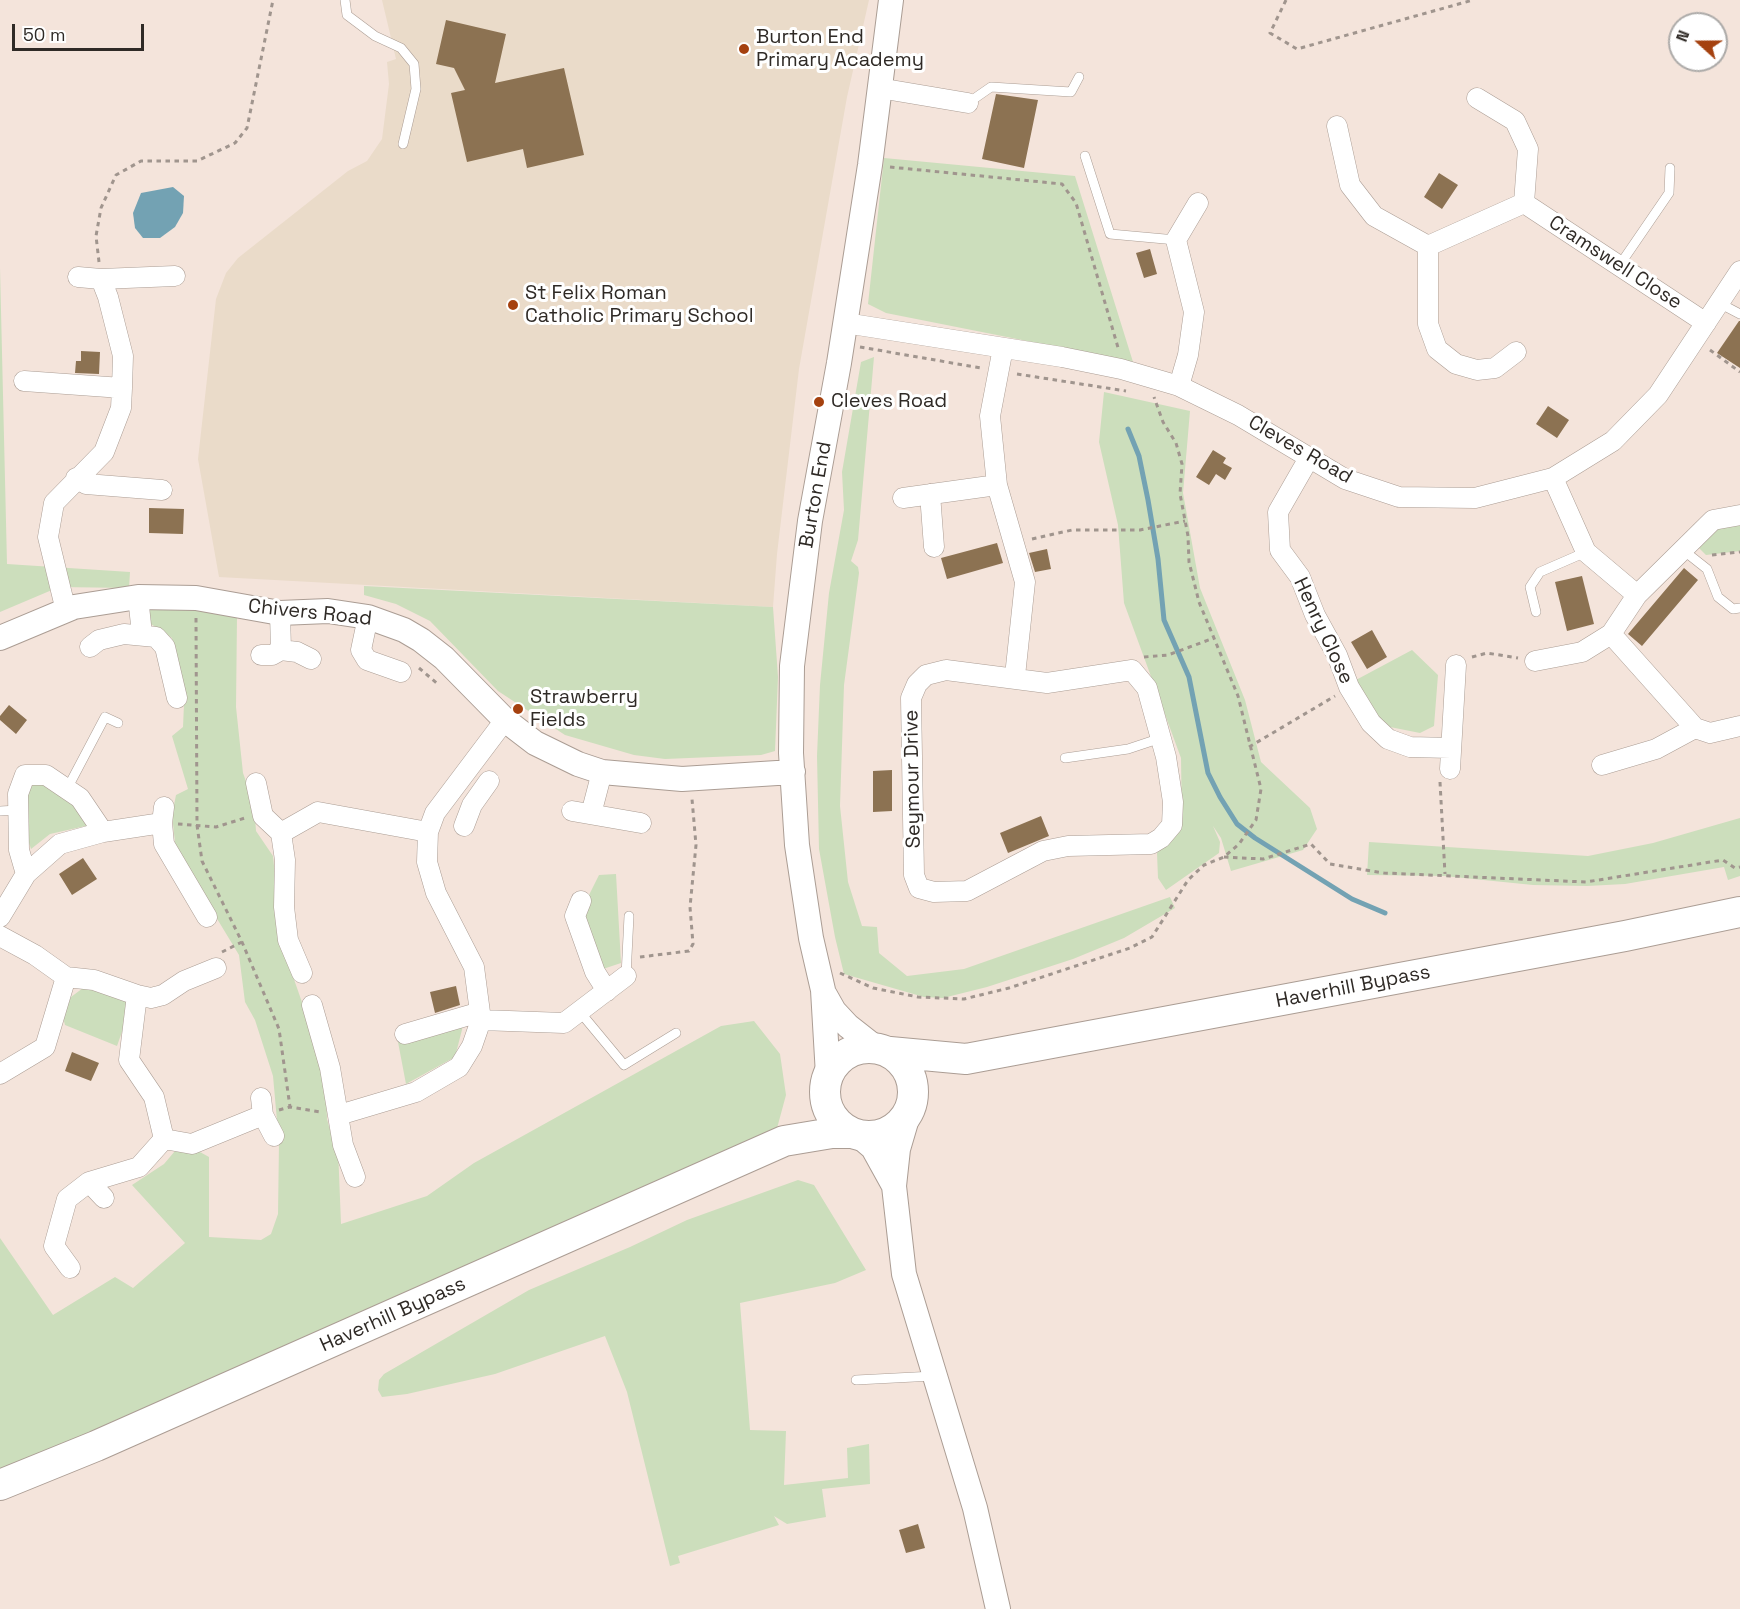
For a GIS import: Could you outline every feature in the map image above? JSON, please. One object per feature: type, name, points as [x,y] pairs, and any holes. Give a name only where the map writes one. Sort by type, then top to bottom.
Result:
[{"type":"main road","name":"Haverhill Bypass","points":[[883,1050],[966,1059],[1625,936],[1740,912]]},
{"type":"main road","points":[[784,1142],[836,1063],[847,1053],[861,1048],[883,1050],[902,1061],[910,1073],[914,1087],[910,1108],[898,1126],[886,1133],[873,1137],[855,1135],[840,1126],[830,1114],[825,1100],[826,1080]]},
{"type":"main road","name":"Haverhill Bypass","points":[[910,1108],[933,1078],[966,1059]]},
{"type":"main road","name":"Haverhill Bypass","points":[[0,1485],[96,1446],[784,1142],[832,1132],[855,1135]]},
{"type":"street","name":"Burton End","points":[[826,1080],[820,982],[797,845],[793,772],[792,666],[798,600],[870,165],[891,0]]},
{"type":"street","points":[[879,88],[968,103]]},
{"type":"street","points":[[1428,246],[1524,203],[1528,149],[1515,122],[1478,98]]},
{"type":"street","points":[[1337,126],[1350,185],[1374,216],[1428,246]]},
{"type":"street","points":[[1179,386],[1188,355],[1194,312],[1176,240],[1198,203]]},
{"type":"street","name":"Cramswell Close","points":[[1524,203],[1706,323]]},
{"type":"street","points":[[1428,246],[1428,324],[1437,349],[1456,364],[1477,370],[1495,368],[1516,352]]},
{"type":"street","name":"Cleves Road","points":[[845,323],[1121,369],[1179,386],[1239,415],[1345,479],[1399,497],[1475,498],[1553,478],[1613,441],[1658,395],[1740,271]]},
{"type":"street","points":[[78,277],[100,279],[176,276]]},
{"type":"street","points":[[66,611],[48,537],[54,503],[104,452],[121,408],[123,356],[100,279]]},
{"type":"street","points":[[1003,348],[990,416],[997,485],[1025,582],[1015,676]]},
{"type":"street","points":[[24,381],[122,388]]},
{"type":"street","name":"Henry Close","points":[[1309,458],[1278,512],[1280,550],[1300,577],[1315,615],[1337,655],[1349,687],[1371,723],[1388,739],[1410,747],[1451,748]]},
{"type":"street","points":[[76,478],[86,484],[162,489]]},
{"type":"street","points":[[1553,478],[1586,552],[1637,595]]},
{"type":"street","points":[[903,498],[997,485]]},
{"type":"street","points":[[930,494],[934,547]]},
{"type":"street","points":[[1535,661],[1582,652],[1611,634],[1637,595],[1713,520],[1740,515]]},
{"type":"street","points":[[138,597],[142,634]]},
{"type":"street","name":"Chivers Road","points":[[0,638],[66,611],[115,599],[138,597],[192,611],[280,613],[328,611],[368,617],[404,630],[421,640],[444,658],[505,720],[535,743],[578,764],[602,772],[682,779],[793,772]]},
{"type":"street","points":[[280,613],[281,650]]},
{"type":"street","points":[[368,617],[361,650],[367,660],[409,669]]},
{"type":"street","points":[[90,646],[99,639],[124,634],[156,637],[165,647],[177,698]]},
{"type":"street","points":[[1611,634],[1695,728],[1710,733],[1740,726]]},
{"type":"street","points":[[261,655],[272,655],[281,650],[297,652],[311,659]]},
{"type":"street","points":[[1450,769],[1456,665]]},
{"type":"street","name":"Seymour Drive","points":[[946,670],[1015,676],[1047,683],[1132,670],[1147,688],[1161,738],[1173,802],[1172,825],[1161,838],[1151,844],[1068,846],[1043,851],[967,891],[934,892],[919,888],[914,875],[911,698],[916,684],[926,675],[946,670]]},
{"type":"street","points":[[339,1115],[416,1092],[459,1067],[472,1046],[481,1016],[474,967],[436,893],[428,862],[428,832],[435,813],[505,720]]},
{"type":"street","points":[[1602,765],[1656,749],[1695,728]]},
{"type":"street","points":[[602,772],[581,813],[641,823]]},
{"type":"street","points":[[26,874],[9,811],[25,775],[46,775],[81,798],[103,832]]},
{"type":"street","points":[[464,826],[472,805],[489,781]]},
{"type":"street","points":[[256,783],[263,816],[281,833],[285,860],[284,908],[288,940],[302,973]]},
{"type":"street","points":[[452,790],[472,805]]},
{"type":"street","points":[[281,833],[318,812],[428,832]]},
{"type":"street","points":[[0,917],[26,874],[60,844],[163,815],[164,844],[207,917]]},
{"type":"street","points":[[581,902],[575,916],[595,972],[607,991]]},
{"type":"street","points":[[0,936],[35,955],[66,977],[94,980],[151,998],[163,995],[219,960]]},
{"type":"street","points":[[405,1034],[481,1016],[564,1023],[607,991],[627,970]]},
{"type":"street","points":[[0,1074],[45,1047],[66,977]]},
{"type":"street","name":"Burton End","points":[[820,982],[834,1011],[848,1026],[883,1050]]},
{"type":"street","points":[[137,995],[129,1060],[154,1097],[164,1138]]},
{"type":"street","points":[[312,1005],[330,1068],[343,1144],[355,1177]]},
{"type":"street","points":[[164,1138],[192,1144],[267,1108],[274,1136]]},
{"type":"street","points":[[910,1108],[898,1149],[894,1186],[904,1274],[975,1508],[999,1609]]},
{"type":"street","points":[[855,1135],[873,1148],[894,1186]]},
{"type":"street","points":[[69,1268],[54,1246],[67,1199],[89,1182],[139,1167],[164,1138]]},
{"type":"street","points":[[89,1182],[104,1198]]},
{"type":"lane","points":[[345,0],[347,15],[375,36],[401,48],[414,64],[416,89],[403,144]]},
{"type":"lane","points":[[968,103],[991,87],[1071,92],[1079,77]]},
{"type":"lane","points":[[1085,156],[1110,234],[1176,240]]},
{"type":"lane","points":[[1619,266],[1669,193],[1670,168]]},
{"type":"lane","points":[[1719,303],[1740,314]]},
{"type":"lane","points":[[1687,546],[1707,569],[1718,597],[1733,609],[1740,609]]},
{"type":"lane","points":[[1536,612],[1530,587],[1540,572],[1586,552]]},
{"type":"lane","points":[[67,789],[105,717],[118,723]]},
{"type":"lane","points":[[1065,758],[1128,749],[1161,738]]},
{"type":"lane","points":[[627,970],[629,916]]},
{"type":"lane","points":[[580,1012],[624,1065],[676,1033]]},
{"type":"lane","points":[[856,1380],[934,1376]]},
{"type":"path","points":[[100,279],[96,236],[101,208],[116,175],[141,161],[196,161],[236,143],[247,128],[273,0]]},
{"type":"path","points":[[1286,0],[1269,33],[1297,49],[1473,0]]},
{"type":"path","points":[[870,165],[1062,184],[1076,203],[1112,322],[1121,369]]},
{"type":"path","points":[[1695,340],[1740,372]]},
{"type":"path","points":[[820,982],[836,972],[873,988],[918,997],[964,999],[1010,988],[1130,948],[1152,937],[1188,880],[1204,866],[1224,857],[1239,844],[1256,820],[1260,810],[1261,789],[1238,696],[1199,602],[1189,562],[1186,521],[1180,494],[1182,464],[1176,444],[1154,399],[1159,381]]},
{"type":"path","points":[[1015,542],[1072,530],[1140,530],[1186,521]]},
{"type":"path","points":[[1687,546],[1706,556],[1740,552]]},
{"type":"path","points":[[192,611],[197,825],[202,861],[242,942],[279,1029],[290,1107]]},
{"type":"path","points":[[1168,656],[1214,638]]},
{"type":"path","points":[[1456,665],[1487,653],[1535,661]]},
{"type":"path","points":[[409,669],[441,686]]},
{"type":"path","points":[[1249,747],[1349,687]]},
{"type":"path","points":[[1445,874],[1439,783],[1450,769]]},
{"type":"path","points":[[681,798],[702,798]]},
{"type":"path","points":[[627,970],[642,957],[689,951],[693,944],[690,906],[696,845],[692,799]]},
{"type":"path","points":[[163,815],[197,825],[216,826],[263,816]]},
{"type":"path","points":[[1224,857],[1263,859],[1311,844],[1330,864],[1384,873],[1586,882],[1723,860],[1736,868],[1740,867]]},
{"type":"path","points":[[219,960],[242,942]]},
{"type":"path","points":[[267,1108],[290,1107],[339,1115]]},
{"type":"shaded area","name":"St Felix Roman Catholic Primary School","points":[[382,0],[869,0],[847,97],[799,369],[773,607],[219,577],[198,459],[216,299],[226,273],[238,258],[348,171],[367,161],[382,139],[389,84],[387,62],[396,59]]},
{"type":"green space","points":[[884,158],[1075,176],[1133,362],[886,313],[868,304]]},
{"type":"green space","points":[[0,268],[7,564],[130,572],[129,588],[59,587],[0,612]]},
{"type":"green space","points":[[874,357],[858,540],[851,561],[858,567],[859,573],[844,685],[840,806],[848,882],[862,926],[877,927],[879,953],[907,976],[964,969],[1170,897],[1175,908],[1124,938],[1073,959],[987,987],[943,998],[924,997],[844,974],[819,849],[817,756],[820,685],[829,593],[844,510],[842,472],[861,362]]},
{"type":"green space","points":[[1104,392],[1190,411],[1183,493],[1200,588],[1245,700],[1261,762],[1310,808],[1317,829],[1303,850],[1231,871],[1221,838],[1213,826],[1220,842],[1219,853],[1166,890],[1158,878],[1157,853],[1182,828],[1181,758],[1124,603],[1118,525],[1099,442]]},
{"type":"green space","points":[[1740,522],[1740,551],[1706,555],[1694,543],[1715,525]]},
{"type":"green space","points":[[364,586],[773,607],[778,677],[775,751],[761,755],[665,759],[634,755],[565,735],[498,691],[430,621],[396,604],[364,595]]},
{"type":"green space","points":[[148,605],[189,608],[237,617],[236,707],[243,773],[254,804],[256,831],[273,856],[282,945],[304,1008],[326,1090],[327,1119],[338,1148],[341,1224],[427,1196],[474,1163],[721,1026],[754,1021],[780,1054],[786,1095],[776,1132],[81,1438],[0,1470],[0,1238],[53,1315],[115,1277],[133,1288],[185,1243],[132,1185],[164,1164],[175,1151],[200,1152],[209,1157],[209,1237],[261,1240],[271,1234],[278,1214],[279,1143],[273,1076],[255,1020],[245,1002],[239,955],[176,851],[172,815],[176,795],[188,789],[172,736],[183,727],[184,704],[172,638],[151,624]]},
{"type":"green space","points":[[1412,650],[1438,675],[1434,726],[1420,733],[1385,726],[1354,681]]},
{"type":"green space","points":[[43,782],[75,803],[90,825],[50,834],[31,849],[26,833],[26,793],[33,785]]},
{"type":"green space","points":[[1740,818],[1740,876],[1728,880],[1724,867],[1625,884],[1587,886],[1533,885],[1444,876],[1367,875],[1369,842],[1588,856],[1653,843]]},
{"type":"green space","points":[[616,874],[621,963],[600,970],[580,913],[599,875]]},
{"type":"green space","points":[[87,985],[127,1001],[130,1009],[117,1046],[65,1025],[63,1017],[71,997]]},
{"type":"green space","points":[[464,1022],[455,1057],[406,1084],[398,1042]]},
{"type":"green space","points":[[798,1180],[814,1185],[866,1270],[835,1283],[740,1303],[750,1430],[786,1431],[784,1485],[848,1478],[847,1448],[869,1444],[870,1484],[822,1489],[826,1517],[787,1524],[774,1516],[779,1525],[678,1556],[680,1563],[670,1566],[627,1392],[605,1336],[495,1374],[407,1394],[382,1397],[378,1390],[379,1380],[384,1374],[529,1290],[687,1220]]},
{"type":"water","points":[[173,187],[184,196],[183,213],[175,227],[160,238],[143,238],[135,228],[133,213],[141,193]]},
{"type":"building","points":[[446,20],[506,34],[495,83],[564,68],[584,155],[527,168],[523,149],[467,162],[451,93],[465,90],[454,68],[436,64]]},
{"type":"building","points":[[996,94],[1038,100],[1024,168],[982,159]]},
{"type":"building","points":[[1439,173],[1458,185],[1442,209],[1424,197]]},
{"type":"building","points":[[1150,249],[1157,274],[1144,278],[1136,253]]},
{"type":"building","points":[[1740,321],[1740,368],[1717,353]]},
{"type":"building","points":[[81,351],[100,352],[99,374],[75,373],[76,361],[81,361]]},
{"type":"building","points":[[1548,406],[1569,420],[1557,438],[1536,424]]},
{"type":"building","points":[[1213,450],[1226,458],[1223,463],[1232,468],[1225,480],[1216,474],[1209,485],[1196,477]]},
{"type":"building","points":[[149,508],[184,509],[183,534],[149,533]]},
{"type":"building","points":[[997,543],[1003,563],[947,579],[941,558]]},
{"type":"building","points":[[1047,549],[1051,569],[1035,572],[1029,553]]},
{"type":"building","points":[[1684,568],[1698,580],[1642,646],[1628,634]]},
{"type":"building","points":[[1582,576],[1594,624],[1567,631],[1555,582]]},
{"type":"building","points":[[1372,630],[1387,657],[1367,669],[1351,642]]},
{"type":"building","points":[[9,705],[27,720],[16,734],[0,720],[0,716]]},
{"type":"building","points":[[892,770],[892,811],[873,812],[873,771]]},
{"type":"building","points":[[1041,816],[1049,836],[1008,853],[1000,833]]},
{"type":"building","points":[[83,858],[97,879],[72,895],[59,874]]},
{"type":"building","points":[[456,986],[460,1005],[435,1013],[430,992]]},
{"type":"building","points":[[72,1052],[99,1063],[91,1081],[65,1071]]},
{"type":"building","points":[[918,1524],[925,1548],[906,1553],[899,1530]]},
{"type":"waterway","points":[[1128,429],[1139,456],[1148,500],[1158,559],[1164,620],[1189,677],[1208,773],[1220,797],[1237,824],[1255,838],[1352,899],[1385,913]]},
{"type":"place","name":"Burton End Primary Academy","points":[[744,49]]},
{"type":"place","name":"St Felix Roman Catholic Primary School","points":[[513,305]]},
{"type":"place","name":"Cleves Road","points":[[819,402]]},
{"type":"place","name":"Strawberry Fields","points":[[518,709]]}]
